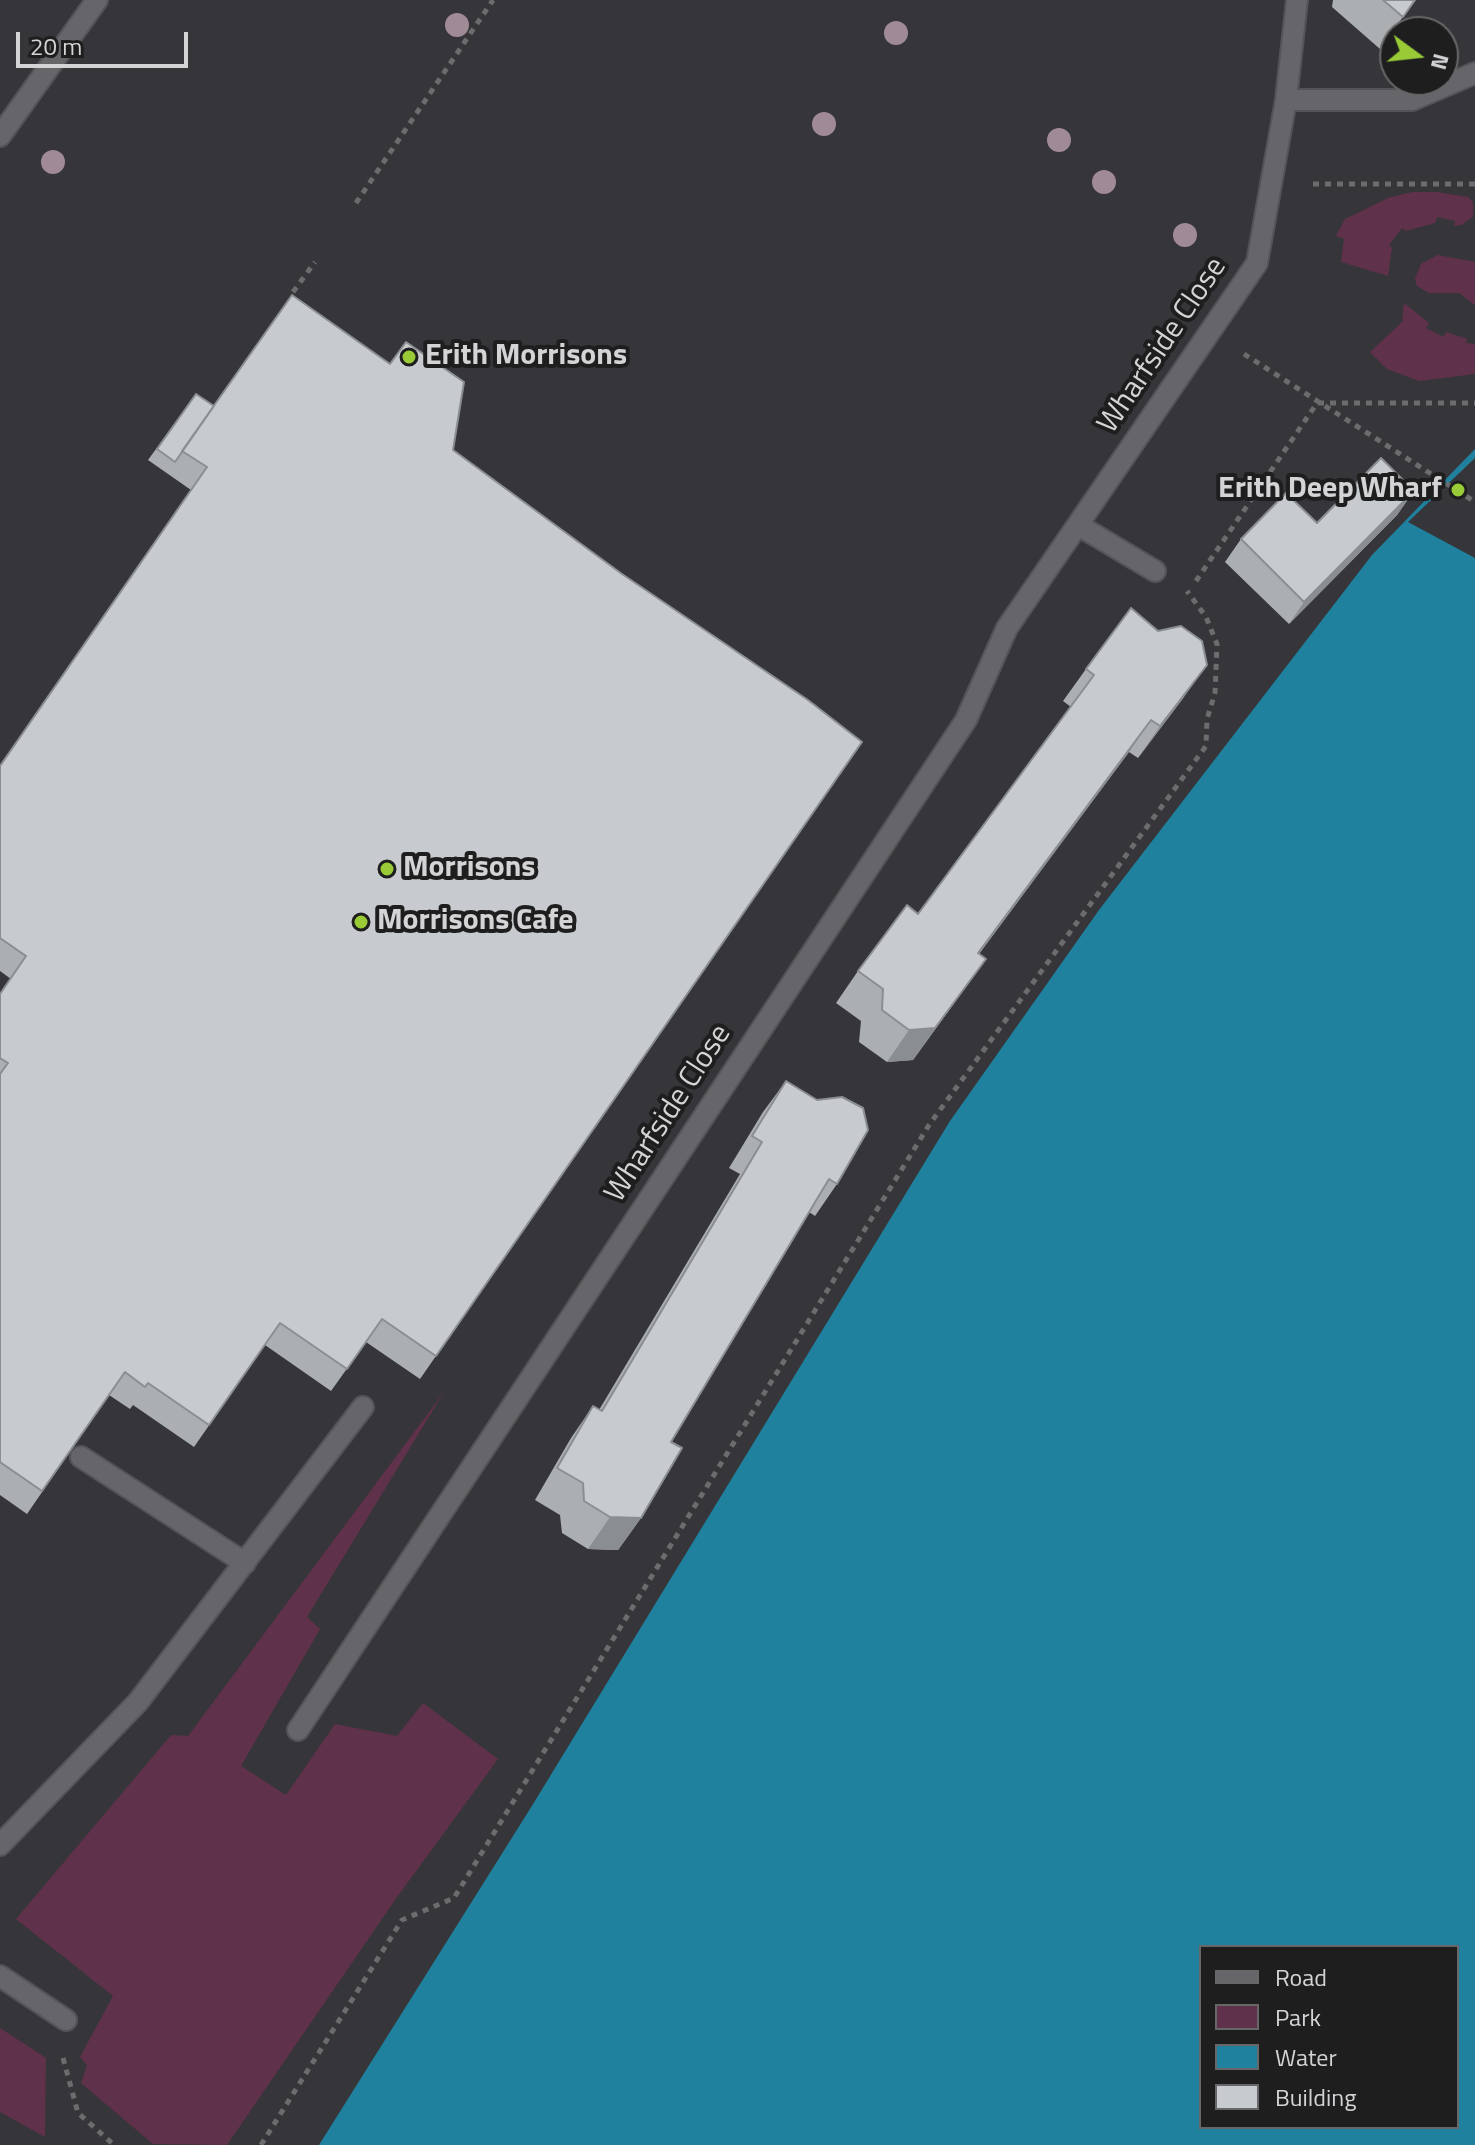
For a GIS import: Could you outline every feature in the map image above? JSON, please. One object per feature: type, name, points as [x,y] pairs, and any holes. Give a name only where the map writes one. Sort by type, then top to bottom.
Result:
[{"type":"street","points":[[0,136],[97,0]]},
{"type":"street","name":"Wharfside Close","points":[[298,1730],[966,720],[1007,628],[1257,263],[1286,100],[1297,0]]},
{"type":"street","points":[[1286,100],[1412,100],[1475,73]]},
{"type":"street","points":[[1078,525],[1155,571]]},
{"type":"street","points":[[0,1845],[138,1702],[363,1407]]},
{"type":"street","points":[[81,1457],[245,1563]]},
{"type":"street","points":[[0,1976],[66,2020]]},
{"type":"path","points":[[356,203],[493,0]]},
{"type":"path","points":[[1270,183],[1475,184]]},
{"type":"path","points":[[293,292],[315,262]]},
{"type":"path","points":[[1238,350],[1475,502]]},
{"type":"path","points":[[1317,403],[1475,403]]},
{"type":"path","points":[[261,2145],[402,1920],[454,1898],[929,1125],[1206,746],[1207,719],[1215,693],[1217,644],[1206,617],[1189,592],[1317,403]]},
{"type":"path","points":[[61,2060],[78,2113],[114,2145]]},
{"type":"green space","points":[[1412,192],[1468,197],[1473,202],[1473,217],[1461,225],[1454,226],[1455,221],[1437,217],[1435,223],[1406,231],[1402,228],[1389,245],[1392,248],[1388,276],[1341,262],[1344,239],[1336,236],[1345,219],[1388,198]]},
{"type":"green space","points":[[1438,255],[1475,262],[1475,305],[1459,293],[1429,293],[1417,286],[1415,279],[1421,264]]},
{"type":"green space","points":[[1404,303],[1429,323],[1426,328],[1443,337],[1446,332],[1467,339],[1466,343],[1475,344],[1475,374],[1419,381],[1387,369],[1370,352],[1402,322]]},
{"type":"green space","points":[[444,1392],[307,1617],[320,1629],[241,1766],[286,1795],[335,1724],[397,1736],[423,1703],[498,1759],[395,1900],[227,2145],[153,2144],[81,2083],[87,2065],[80,2057],[113,1996],[16,1919],[171,1735],[188,1736]]},
{"type":"green space","points":[[0,2028],[46,2058],[45,2137],[0,2112]]},
{"type":"water","points":[[1475,449],[1475,2145],[319,2145],[530,1809],[950,1121],[1099,910],[1372,555]]},
{"type":"pier","name":"Erith Deep Wharf","points":[[1475,458],[1475,558],[1408,522]]},
{"type":"building","points":[[1383,0],[1415,0],[1402,16]]},
{"type":"building","name":"Morrisons","points":[[292,295],[390,364],[406,342],[464,382],[453,450],[622,574],[808,700],[862,742],[436,1356],[382,1319],[347,1369],[280,1323],[209,1425],[148,1383],[145,1387],[125,1372],[42,1491],[0,1462],[0,1074],[8,1063],[0,1058],[0,994],[26,956],[0,938],[0,766],[207,467],[182,451]]},
{"type":"building","points":[[196,394],[214,406],[175,462],[157,449]]},
{"type":"building","points":[[1381,458],[1414,491],[1304,602],[1241,539],[1286,493],[1317,523]]},
{"type":"building","points":[[1131,608],[1158,631],[1181,626],[1202,641],[1207,665],[1160,726],[1151,720],[978,953],[986,959],[935,1028],[909,1030],[882,1010],[883,989],[858,971],[907,905],[918,914],[1094,675],[1086,669]]},
{"type":"building","points":[[786,1081],[817,1100],[842,1097],[863,1108],[868,1130],[837,1184],[829,1179],[671,1442],[682,1448],[641,1518],[610,1517],[584,1501],[583,1483],[557,1468],[593,1406],[602,1411],[762,1142],[752,1136]]},
{"type":"place","name":"Erith Morrisons","points":[[409,357]]},
{"type":"place","name":"Erith Deep Wharf","points":[[1458,490]]},
{"type":"place","name":"Morrisons","points":[[387,869]]},
{"type":"place","name":"Morrisons Cafe","points":[[361,922]]}]
